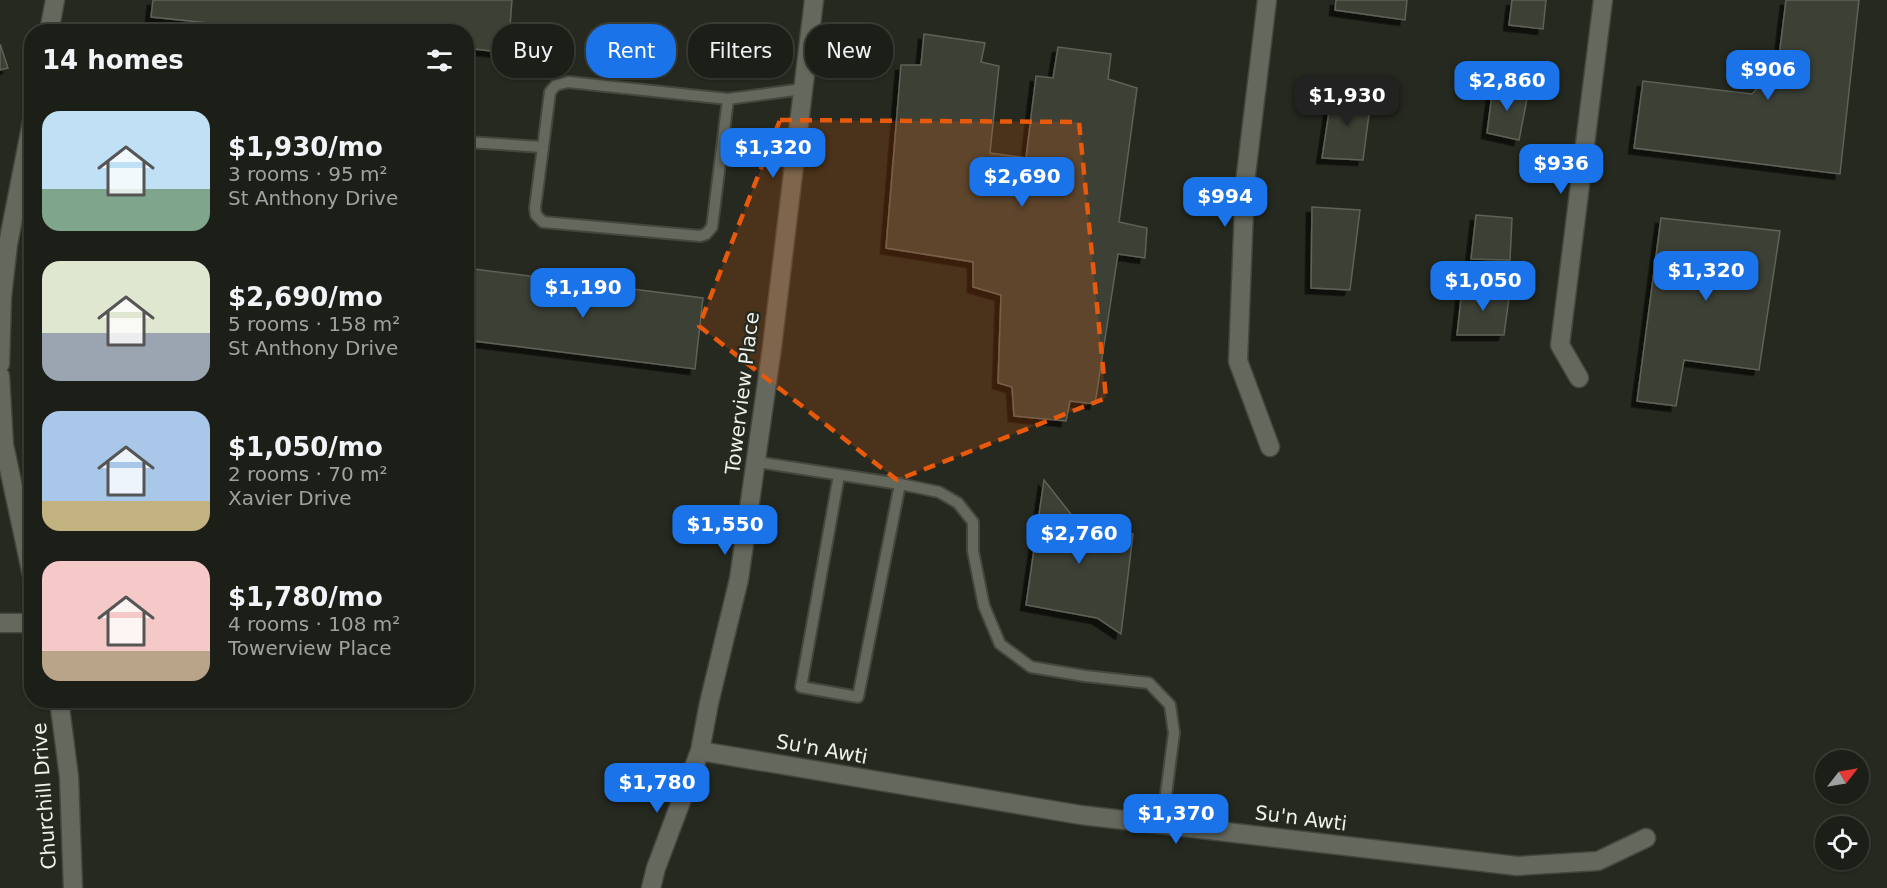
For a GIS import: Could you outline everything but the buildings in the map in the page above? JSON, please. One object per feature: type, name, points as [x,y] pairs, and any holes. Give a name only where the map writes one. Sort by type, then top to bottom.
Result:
[{"type":"street","points":[[50,24],[55,0]]},
{"type":"street","name":"Towerview Place","points":[[651,888],[656,868],[700,751],[709,703],[739,579],[756,462],[814,0]]},
{"type":"street","points":[[1268,0],[1245,183],[1238,361],[1270,447]]},
{"type":"street","points":[[1579,378],[1560,345],[1603,0]]},
{"type":"street","points":[[0,364],[2,297],[8,244],[24,163]]},
{"type":"street","points":[[0,375],[4,446],[24,538]]},
{"type":"street","points":[[0,623],[24,623]]},
{"type":"street","name":"Churchill Drive","points":[[59,708],[69,777],[73,888]]},
{"type":"street","name":"Su'n Awti","points":[[700,751],[1081,815],[1517,866],[1598,861],[1646,838]]},
{"type":"lane","points":[[728,99],[711,227],[706,234],[700,236],[543,222],[536,215],[550,92],[556,85],[568,82],[728,99],[803,89]]},
{"type":"lane","points":[[474,143],[543,147]]},
{"type":"lane","points":[[756,462],[900,484],[939,492],[958,503],[973,522],[974,551],[984,606],[1000,644],[1031,668],[1149,683],[1170,705],[1174,733],[1161,825]]},
{"type":"lane","points":[[839,475],[801,687],[858,697],[900,484]]},
{"type":"highlighted area","points":[[780,120],[1079,122],[1106,398],[897,480],[699,326]]}]
